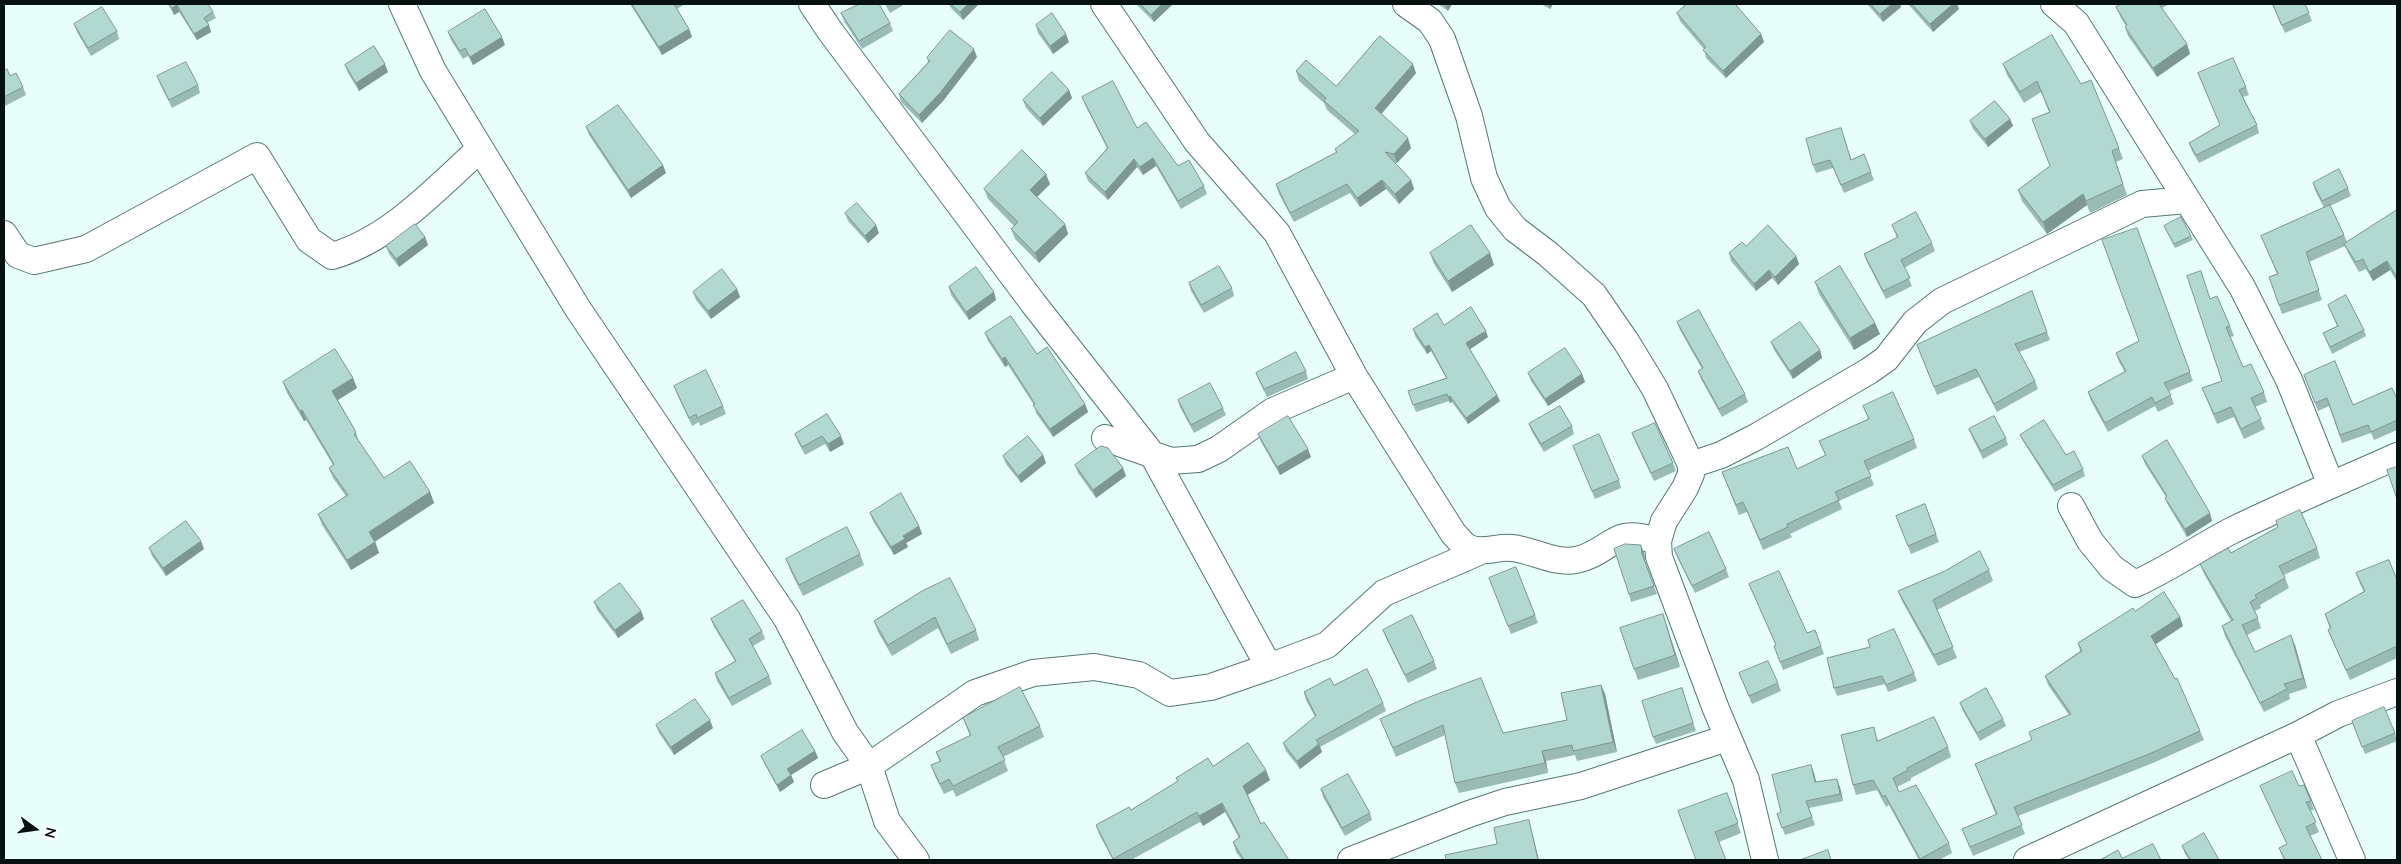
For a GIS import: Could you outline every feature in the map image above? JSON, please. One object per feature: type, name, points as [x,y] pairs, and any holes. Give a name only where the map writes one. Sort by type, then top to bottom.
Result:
[{"type":"street","points":[[402,4],[433,71],[578,309],[787,619],[845,732],[870,766],[887,821],[916,860]]},
{"type":"street","points":[[812,4],[830,31],[1033,303],[1154,457],[1269,667]]},
{"type":"street","points":[[1104,4],[1197,142],[1276,233],[1354,376],[1453,533],[1466,547],[1481,551]]},
{"type":"street","points":[[1406,4],[1430,21],[1442,38],[1470,116],[1484,178],[1498,208],[1515,229],[1548,254],[1594,295],[1627,343],[1655,389],[1691,465],[1691,474],[1685,488],[1664,521],[1658,541],[1659,557],[1727,738],[1746,780],[1765,860]]},
{"type":"street","points":[[2054,4],[2076,23],[2242,287],[2289,380],[2331,485]]},
{"type":"street","points":[[4,234],[18,255],[34,261],[86,248],[257,156],[309,240],[332,256],[362,245],[386,231],[480,149]]},
{"type":"street","points":[[1691,465],[1721,455],[1756,437],[1869,371],[1886,359],[1915,322],[1942,302],[2142,204],[2187,200]]},
{"type":"street","points":[[1105,438],[1154,457],[1171,461],[1198,459],[1219,450],[1273,411],[1354,376]]},
{"type":"street","points":[[2071,506],[2090,541],[2112,568],[2135,584],[2168,569],[2227,534],[2397,456]]},
{"type":"street","points":[[824,785],[870,766],[974,694],[1033,673],[1094,666],[1139,675],[1170,693],[1210,687],[1327,645],[1384,593],[1481,551],[1506,547],[1520,549],[1546,558],[1574,561],[1594,556],[1622,538],[1639,536],[1658,541]]},
{"type":"street","points":[[2027,860],[2298,735],[2338,714],[2397,692]]},
{"type":"street","points":[[2298,735],[2352,860]]},
{"type":"street","points":[[1351,860],[1505,802],[1581,786],[1727,738]]},
{"type":"building","points":[[169,4],[208,4],[213,12],[204,18],[209,25],[194,34],[177,5],[172,8]]},
{"type":"building","points":[[632,4],[674,4],[689,29],[659,47]]},
{"type":"building","points":[[860,4],[879,4],[890,23],[859,41],[841,13]]},
{"type":"building","points":[[951,4],[968,4],[960,12]]},
{"type":"building","points":[[1141,4],[1162,4],[1151,15]]},
{"type":"building","points":[[1687,4],[1735,4],[1761,34],[1723,71],[1703,50],[1706,47],[1677,13]]},
{"type":"building","points":[[1871,4],[1892,4],[1880,14]]},
{"type":"building","points":[[1912,4],[1953,4],[1930,24]]},
{"type":"building","points":[[2122,4],[2159,4],[2187,44],[2153,68],[2125,27],[2127,25],[2116,7]]},
{"type":"building","points":[[2273,4],[2305,4],[2309,13],[2282,25]]},
{"type":"building","points":[[102,7],[117,31],[88,48],[74,24]]},
{"type":"building","points":[[485,9],[502,37],[470,57],[465,48],[460,51],[448,32]]},
{"type":"building","points":[[1052,13],[1066,34],[1050,46],[1036,25]]},
{"type":"building","points":[[950,30],[974,49],[940,93],[919,115],[899,94],[930,61],[927,58]]},
{"type":"building","points":[[2052,35],[2081,84],[2091,80],[2119,148],[2112,151],[2123,184],[2086,201],[2083,194],[2043,222],[2018,190],[2050,166],[2032,119],[2050,112],[2037,81],[2020,92],[2003,64]]},
{"type":"building","points":[[1380,36],[1413,64],[1375,108],[1408,138],[1394,154],[1385,152],[1411,180],[1395,194],[1382,180],[1357,198],[1347,184],[1290,213],[1276,184],[1337,152],[1335,149],[1359,131],[1324,101],[1326,98],[1296,71],[1306,60],[1336,86]]},
{"type":"building","points":[[374,46],[385,64],[356,83],[345,65]]},
{"type":"building","points":[[2233,58],[2246,87],[2239,90],[2257,125],[2196,155],[2189,143],[2220,125],[2198,73]]},
{"type":"building","points":[[186,62],[198,85],[169,100],[157,76]]},
{"type":"building","points":[[7,69],[10,76],[16,73],[23,87],[4,97],[4,71]]},
{"type":"building","points":[[1052,72],[1069,90],[1040,118],[1023,100]]},
{"type":"building","points":[[1113,81],[1137,128],[1146,122],[1178,166],[1189,160],[1204,186],[1178,201],[1153,158],[1140,167],[1134,159],[1105,192],[1085,173],[1108,148],[1082,97]]},
{"type":"building","points":[[1995,101],[2010,119],[1985,139],[1970,121]]},
{"type":"building","points":[[618,105],[663,165],[628,190],[586,127]]},
{"type":"building","points":[[1841,128],[1851,160],[1864,154],[1871,172],[1841,185],[1830,160],[1813,165],[1806,139]]},
{"type":"building","points":[[1022,150],[1046,174],[1030,190],[1065,224],[1035,253],[1011,229],[1018,222],[984,189]]},
{"type":"building","points":[[2339,169],[2348,188],[2322,201],[2313,183]]},
{"type":"building","points":[[857,203],[876,225],[865,236],[845,213]]},
{"type":"building","points":[[2330,205],[2344,235],[2306,252],[2319,290],[2279,305],[2269,277],[2278,274],[2261,236]]},
{"type":"building","points":[[2397,210],[2397,278],[2387,261],[2369,272],[2363,259],[2356,262],[2344,244]]},
{"type":"building","points":[[1916,212],[1932,243],[1901,260],[1910,278],[1883,291],[1864,254],[1898,237],[1892,225]]},
{"type":"building","points":[[2181,217],[2191,236],[2174,244],[2164,226]]},
{"type":"building","points":[[415,224],[425,237],[396,259],[386,246]]},
{"type":"building","points":[[1471,225],[1490,253],[1448,281],[1430,253]]},
{"type":"building","points":[[1768,225],[1796,256],[1775,277],[1769,270],[1754,284],[1729,253],[1742,242],[1746,246]]},
{"type":"building","points":[[2137,228],[2190,372],[2164,383],[2171,395],[2155,403],[2152,397],[2105,423],[2088,392],[2126,371],[2116,353],[2139,341],[2102,240]]},
{"type":"building","points":[[1219,266],[1232,288],[1201,305],[1189,283]]},
{"type":"building","points":[[1840,266],[1875,323],[1850,338],[1815,282]]},
{"type":"building","points":[[976,267],[994,292],[966,312],[949,287]]},
{"type":"building","points":[[722,269],[737,289],[708,311],[693,292]]},
{"type":"building","points":[[2201,271],[2210,299],[2217,296],[2230,326],[2226,327],[2243,367],[2251,364],[2264,392],[2251,398],[2261,419],[2241,429],[2231,407],[2214,414],[2202,388],[2222,381],[2187,276]]},
{"type":"building","points":[[2032,291],[2047,332],[2015,344],[2035,381],[1994,404],[1976,369],[1934,387],[1917,345]]},
{"type":"building","points":[[2346,295],[2364,330],[2330,347],[2323,333],[2338,326],[2328,305]]},
{"type":"building","points":[[1471,307],[1486,331],[1466,343],[1497,395],[1466,418],[1447,394],[1413,405],[1408,391],[1447,378],[1429,345],[1425,347],[1413,329],[1437,313],[1444,325]]},
{"type":"building","points":[[1699,310],[1745,394],[1719,409],[1698,371],[1703,368],[1677,322]]},
{"type":"building","points":[[1011,316],[1037,354],[1047,347],[1085,404],[1050,429],[1033,405],[1035,404],[1005,357],[1002,359],[985,333]]},
{"type":"building","points":[[1800,322],[1820,350],[1790,371],[1771,342]]},
{"type":"building","points":[[1565,348],[1582,374],[1545,399],[1528,373]]},
{"type":"building","points":[[335,349],[353,378],[332,391],[356,432],[354,434],[384,478],[410,461],[430,492],[369,532],[375,542],[347,560],[318,514],[348,495],[329,468],[334,464],[283,382]]},
{"type":"building","points":[[1296,352],[1306,371],[1264,389],[1256,373]]},
{"type":"building","points":[[2335,361],[2353,405],[2392,388],[2397,399],[2397,420],[2371,432],[2368,425],[2340,435],[2327,398],[2315,403],[2304,375]]},
{"type":"building","points":[[706,370],[723,406],[697,418],[696,414],[689,418],[674,386]]},
{"type":"building","points":[[1210,383],[1223,408],[1191,425],[1178,400]]},
{"type":"building","points":[[1893,392],[1914,439],[1864,461],[1871,476],[1835,492],[1839,500],[1787,524],[1788,527],[1760,540],[1743,502],[1736,505],[1722,472],[1788,447],[1797,469],[1826,455],[1819,441],[1869,419],[1863,406]]},
{"type":"building","points":[[1560,406],[1572,426],[1541,444],[1529,424]]},
{"type":"building","points":[[827,414],[841,436],[828,444],[822,436],[802,447],[795,434]]},
{"type":"building","points":[[1288,416],[1308,449],[1277,467],[1258,434]]},
{"type":"building","points":[[1994,416],[2006,438],[1981,451],[1969,429]]},
{"type":"building","points":[[2044,420],[2066,455],[2074,451],[2083,469],[2053,485],[2020,435]]},
{"type":"building","points":[[1655,423],[1673,463],[1651,473],[1632,433]]},
{"type":"building","points":[[1599,434],[1619,480],[1592,491],[1573,446]]},
{"type":"building","points":[[1028,436],[1043,455],[1018,476],[1003,456]]},
{"type":"building","points":[[2167,440],[2210,513],[2185,529],[2142,456]]},
{"type":"building","points":[[1101,446],[1108,448],[1123,468],[1093,490],[1075,465]]},
{"type":"building","points":[[2397,467],[2397,499],[2387,470]]},
{"type":"building","points":[[901,493],[919,526],[903,536],[905,539],[891,547],[870,513]]},
{"type":"building","points":[[1925,504],[1936,534],[1908,546],[1896,516]]},
{"type":"building","points":[[2300,510],[2317,548],[2279,566],[2285,578],[2255,595],[2257,598],[2250,602],[2258,618],[2242,625],[2255,652],[2291,635],[2303,678],[2284,684],[2287,689],[2260,703],[2222,626],[2233,620],[2200,564],[2228,548],[2231,553],[2278,527],[2276,521]]},
{"type":"building","points":[[186,521],[201,541],[163,568],[149,548]]},
{"type":"building","points":[[847,527],[860,554],[799,585],[786,559]]},
{"type":"building","points":[[1709,532],[1726,569],[1692,586],[1674,549]]},
{"type":"building","points":[[1625,544],[1641,545],[1642,554],[1654,586],[1629,594],[1614,549]]},
{"type":"building","points":[[1980,551],[1989,570],[1933,600],[1953,647],[1934,655],[1898,591],[1945,571]]},
{"type":"building","points":[[2389,560],[2397,580],[2397,646],[2346,670],[2328,630],[2331,628],[2325,614],[2365,591],[2356,573]]},
{"type":"building","points":[[1516,567],[1535,615],[1508,626],[1489,578]]},
{"type":"building","points":[[1779,571],[1807,633],[1815,630],[1821,646],[1780,662],[1774,646],[1776,645],[1749,584]]},
{"type":"building","points":[[950,578],[976,630],[947,644],[935,617],[888,645],[874,621],[922,591]]},
{"type":"building","points":[[620,583],[641,611],[615,630],[594,602]]},
{"type":"building","points":[[2164,592],[2180,617],[2151,636],[2175,679],[2177,678],[2200,731],[2149,754],[2014,807],[2022,825],[1970,847],[1962,829],[1997,814],[1975,764],[2032,740],[2029,732],[2071,714],[2045,676],[2082,651],[2078,643],[2133,608],[2135,611]]},
{"type":"building","points":[[743,600],[762,631],[749,639],[769,676],[729,698],[715,673],[736,661],[711,619]]},
{"type":"building","points":[[1663,614],[1675,655],[1634,669],[1620,628]]},
{"type":"building","points":[[1412,615],[1434,661],[1405,675],[1383,630]]},
{"type":"building","points":[[1894,629],[1914,673],[1886,685],[1882,676],[1834,688],[1827,658],[1870,647],[1868,640]]},
{"type":"building","points":[[1768,661],[1778,683],[1749,696],[1739,673]]},
{"type":"building","points":[[1367,669],[1383,703],[1316,740],[1319,744],[1297,761],[1283,743],[1316,716],[1304,692],[1330,678],[1334,685]]},
{"type":"building","points":[[1481,678],[1503,733],[1567,720],[1561,693],[1601,685],[1613,742],[1573,751],[1572,745],[1542,751],[1545,763],[1455,783],[1443,725],[1393,748],[1380,719],[1419,701]]},
{"type":"building","points":[[1020,687],[1040,726],[998,747],[1005,760],[953,786],[949,779],[940,784],[931,765],[941,761],[936,752],[971,735],[963,718]]},
{"type":"building","points":[[1682,688],[1693,723],[1653,737],[1642,701]]},
{"type":"building","points":[[1986,688],[2003,719],[1977,733],[1960,703]]},
{"type":"building","points":[[695,699],[710,720],[671,747],[656,725]]},
{"type":"building","points":[[2384,707],[2395,733],[2362,747],[2352,721]]},
{"type":"building","points":[[1934,717],[1948,747],[1907,768],[1908,770],[1893,778],[1899,792],[1916,785],[1949,843],[1920,859],[1885,795],[1883,797],[1873,780],[1853,785],[1841,735],[1874,727],[1877,741]]},
{"type":"building","points":[[802,730],[815,751],[787,769],[791,775],[777,785],[761,756]]},
{"type":"building","points":[[1248,743],[1266,770],[1243,786],[1261,824],[1264,822],[1289,860],[1244,860],[1233,842],[1240,837],[1222,803],[1199,816],[1197,812],[1113,859],[1096,825],[1129,807],[1131,810],[1178,781],[1176,778],[1208,758],[1213,766]]},
{"type":"building","points":[[1811,765],[1815,782],[1837,779],[1840,794],[1806,801],[1812,817],[1782,828],[1777,814],[1781,812],[1772,775]]},
{"type":"building","points":[[2292,771],[2299,786],[2304,785],[2311,801],[2306,802],[2316,822],[2306,827],[2322,860],[2285,860],[2279,848],[2287,844],[2260,786]]},
{"type":"building","points":[[1348,774],[1370,813],[1342,828],[1321,789]]},
{"type":"building","points":[[1727,793],[1738,823],[1715,832],[1726,860],[1696,860],[1678,811]]},
{"type":"building","points":[[1529,820],[1538,860],[1446,860],[1445,855],[1497,844],[1494,828]]},
{"type":"building","points":[[2204,833],[2219,860],[2191,860],[2182,846]]},
{"type":"building","points":[[2153,844],[2161,860],[2100,860],[2118,850],[2122,858]]},
{"type":"building","points":[[1828,850],[1831,860],[1800,860]]}]
